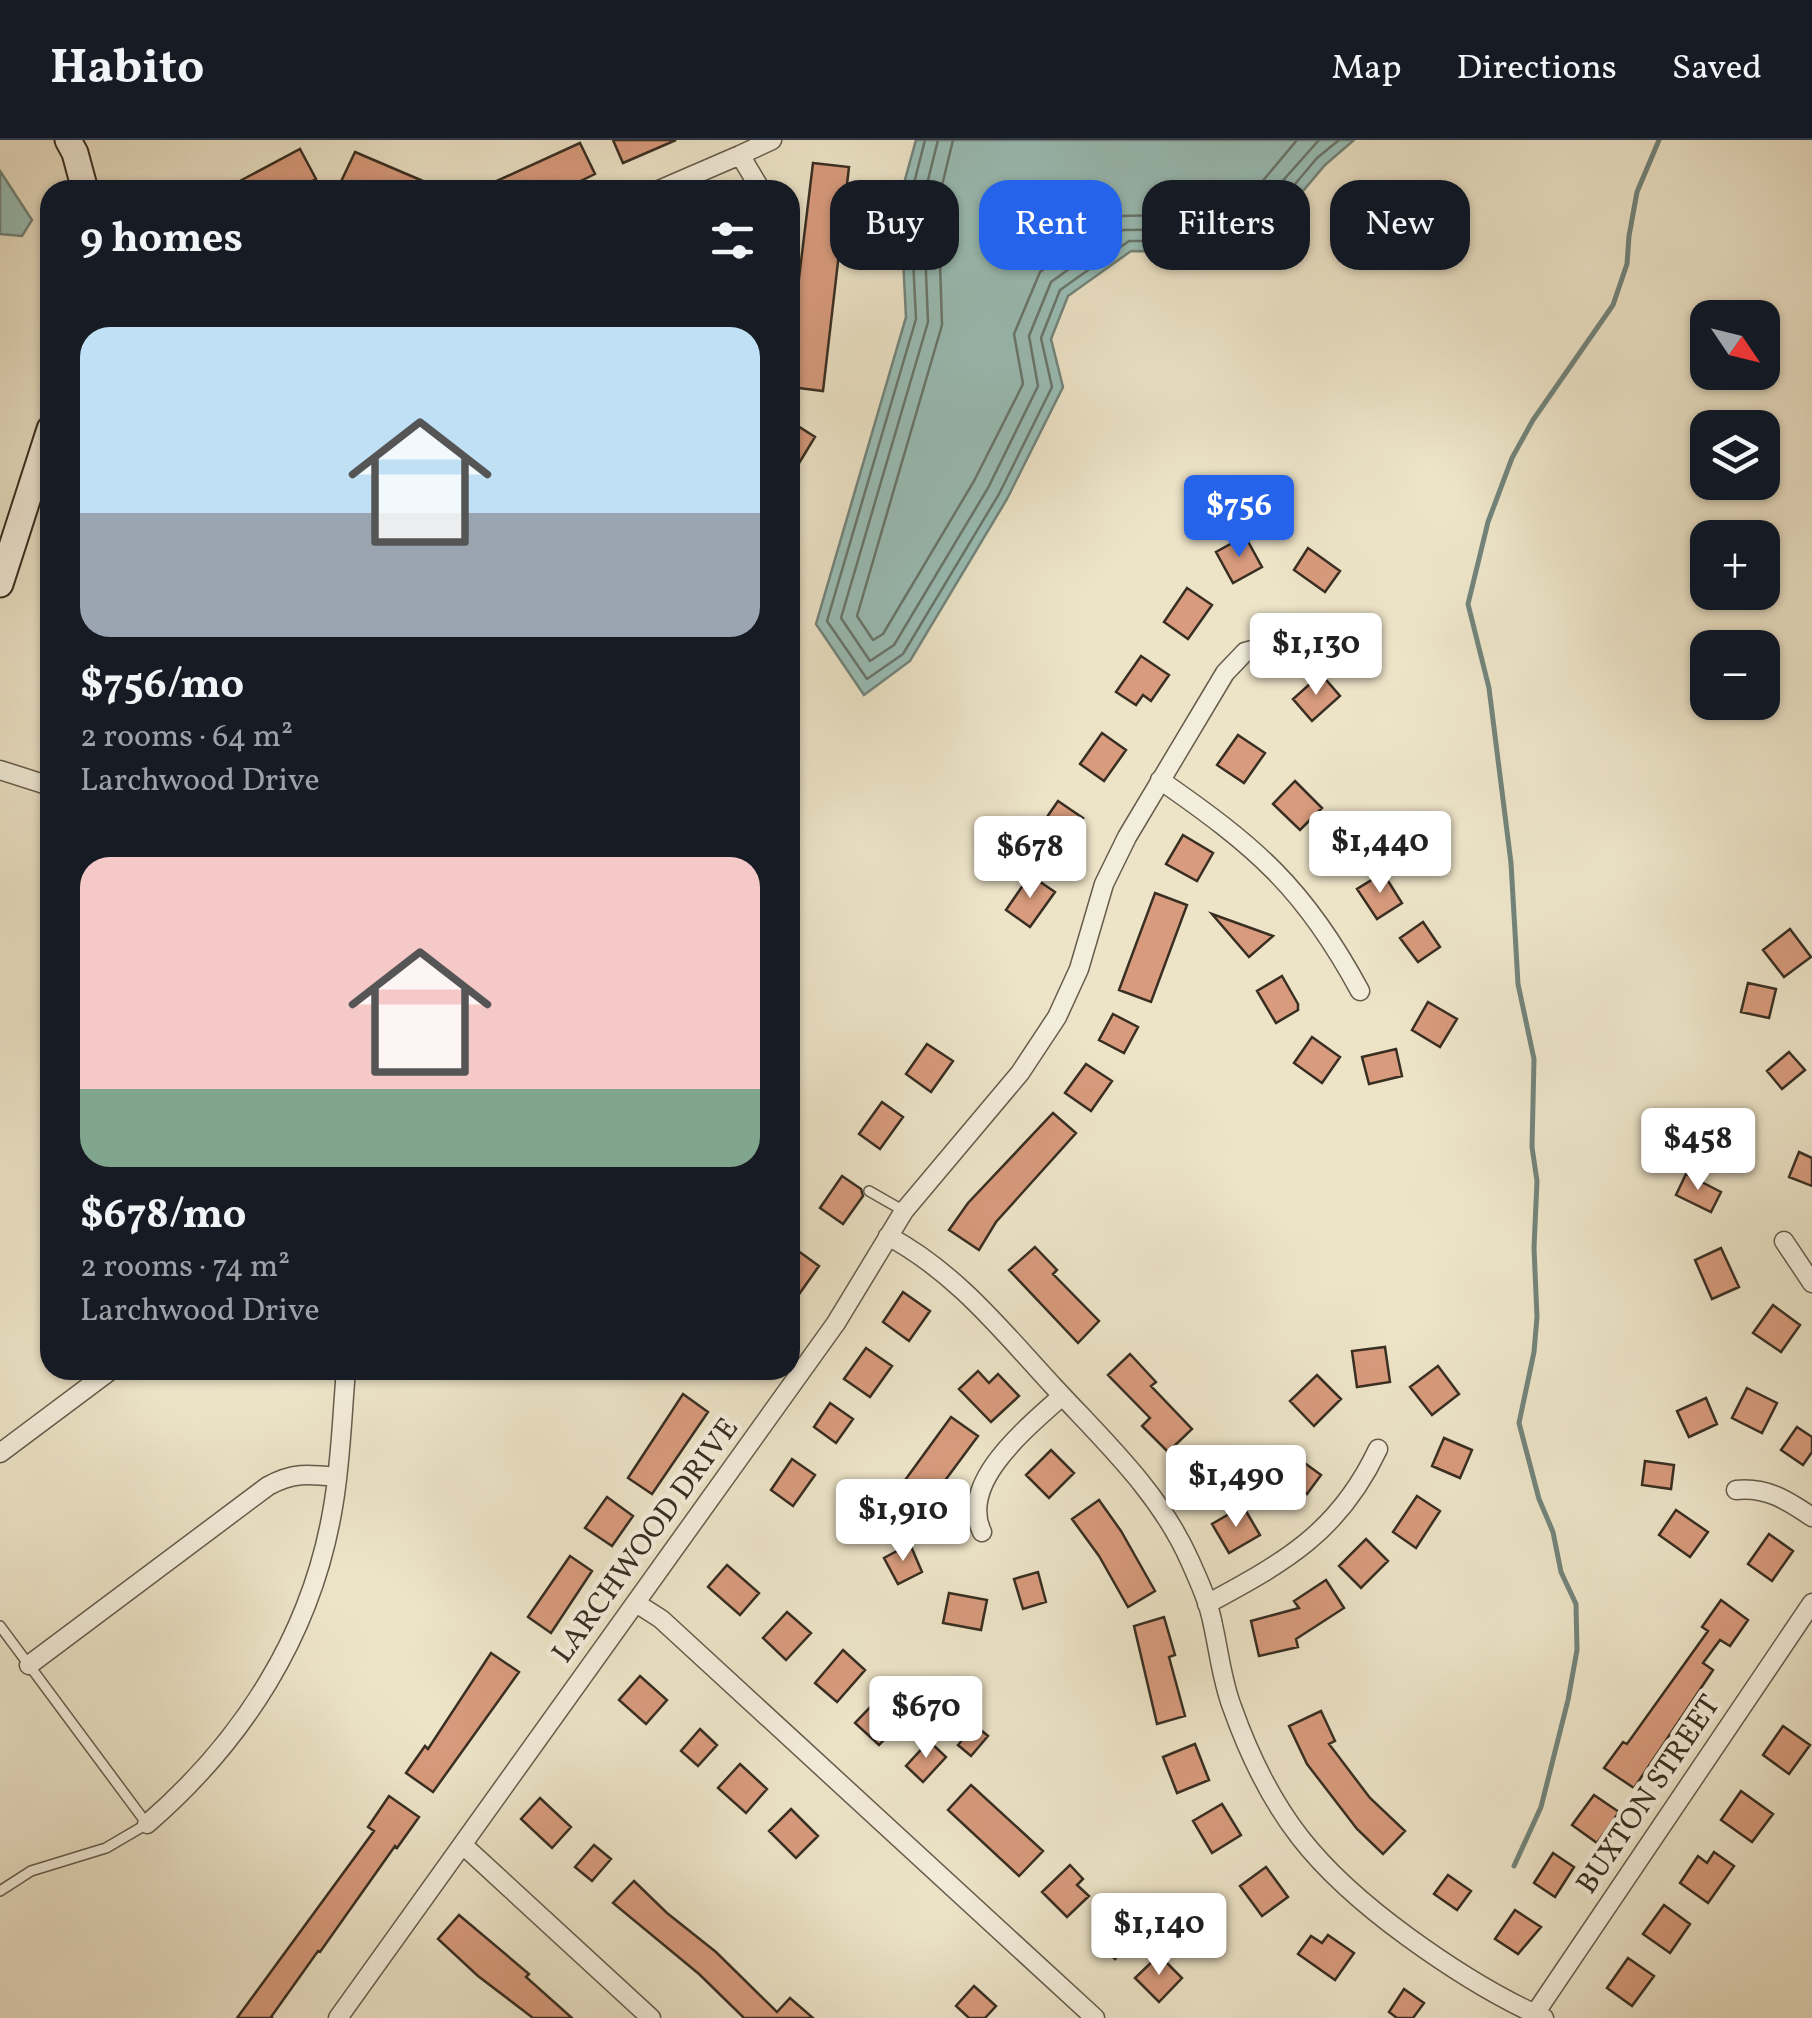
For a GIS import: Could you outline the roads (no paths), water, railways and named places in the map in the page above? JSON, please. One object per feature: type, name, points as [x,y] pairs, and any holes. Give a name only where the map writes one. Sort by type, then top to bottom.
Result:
[{"type":"street","points":[[68,140],[76,153],[83,180]]},
{"type":"street","points":[[682,180],[772,140]]},
{"type":"street","points":[[740,155],[755,180]]},
{"type":"street","points":[[0,584],[40,460]]},
{"type":"street","name":"LARCHWOOD DRIVE","points":[[800,1373],[836,1322],[904,1210],[1020,1073],[1057,1017],[1079,969],[1104,884],[1160,780],[1225,673],[1245,652],[1271,645]]},
{"type":"street","points":[[0,770],[40,783]]},
{"type":"street","points":[[1160,780],[1258,852],[1293,888],[1320,922],[1360,991]]},
{"type":"street","points":[[888,1236],[951,1277],[1141,1482],[1189,1558],[1207,1604],[1229,1700],[1244,1740],[1261,1780],[1304,1846],[1347,1890],[1433,1955],[1484,1990],[1537,2017]]},
{"type":"street","points":[[1784,1241],[1812,1283]]},
{"type":"street","points":[[0,1453],[97,1380]]},
{"type":"street","points":[[148,1824],[216,1758],[246,1719],[285,1654],[316,1583],[334,1505],[345,1380]]},
{"type":"street","name":"LARCHWOOD DRIVE","points":[[338,2018],[795,1380]]},
{"type":"street","points":[[982,1532],[975,1506],[978,1490],[1012,1444],[1062,1396]]},
{"type":"street","points":[[1207,1604],[1276,1568],[1327,1527],[1350,1500],[1378,1449]]},
{"type":"street","points":[[29,1665],[268,1486],[288,1475],[302,1473],[336,1477]]},
{"type":"street","points":[[1736,1490],[1762,1490],[1782,1497],[1812,1518]]},
{"type":"street","points":[[636,1603],[660,1619],[1095,2018]]},
{"type":"street","name":"BUXTON STREET","points":[[1537,2017],[1812,1603]]},
{"type":"street","points":[[463,1845],[651,2018]]},
{"type":"lane","points":[[869,1190],[904,1210]]},
{"type":"lane","points":[[0,1626],[148,1824],[106,1848],[30,1871],[0,1891]]},
{"type":"water","points":[[916,140],[1354,140],[1310,183],[1142,180],[1142,251],[1131,251],[1122,257],[1122,180],[979,180],[979,270],[1104,270],[1068,296],[1051,339],[1063,387],[1007,499],[910,661],[864,695],[816,624],[906,317],[904,270],[959,270],[959,180],[905,180]]},
{"type":"water","points":[[0,171],[32,220],[22,236],[0,234]]},
{"type":"waterway","points":[[1514,1866],[1541,1807],[1568,1700],[1577,1650],[1576,1604],[1561,1572],[1553,1532],[1539,1499],[1519,1423],[1537,1317],[1537,1181],[1532,1147],[1534,1059],[1518,984],[1511,863],[1489,688],[1468,604],[1488,522],[1512,458],[1533,420],[1613,305],[1627,264],[1637,192],[1659,140]]}]
